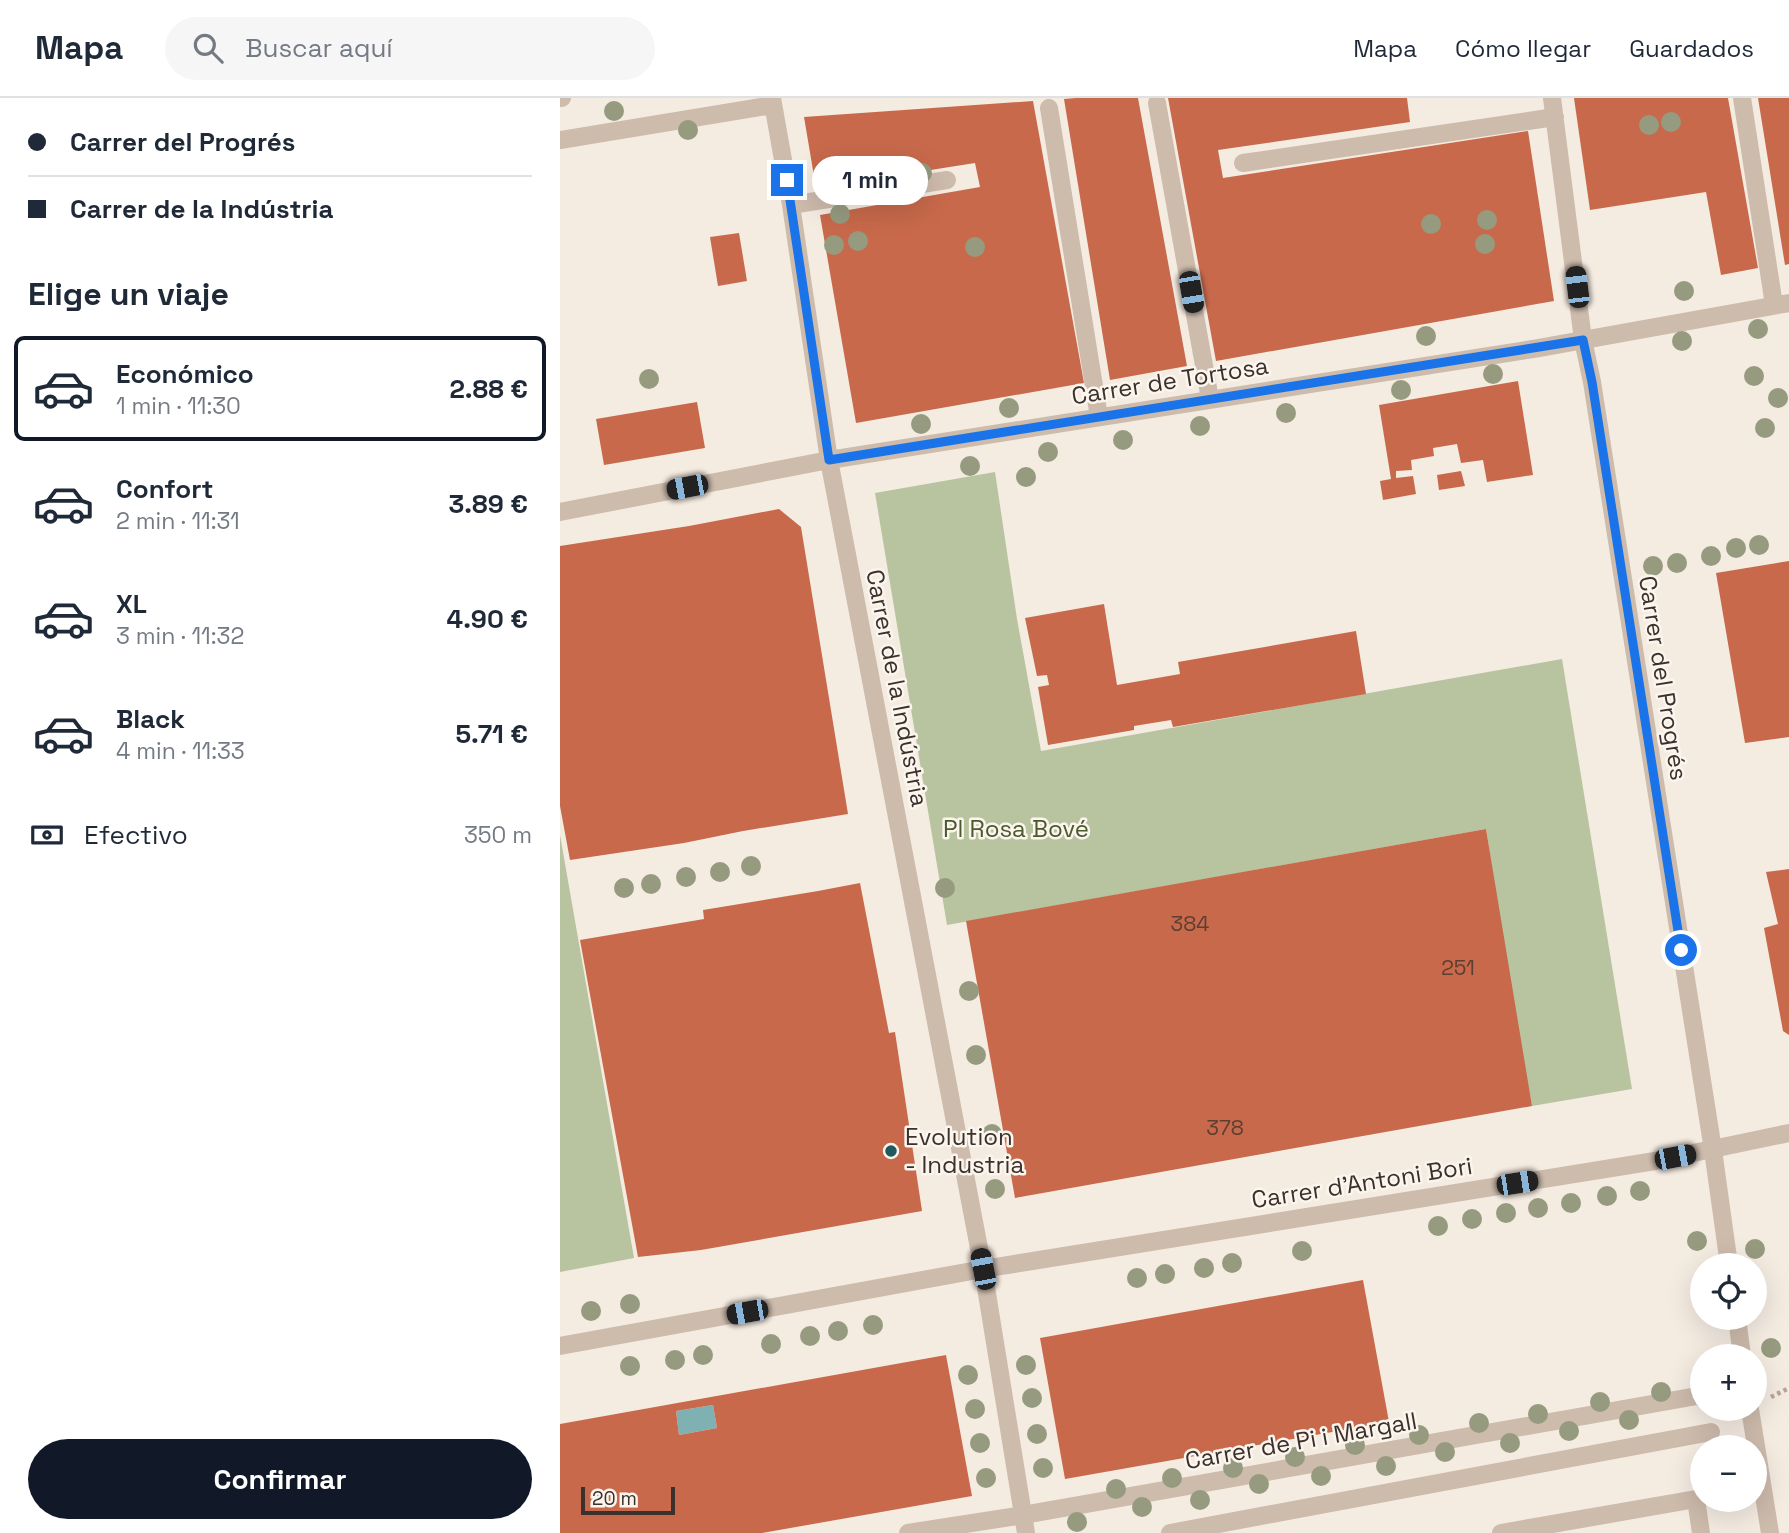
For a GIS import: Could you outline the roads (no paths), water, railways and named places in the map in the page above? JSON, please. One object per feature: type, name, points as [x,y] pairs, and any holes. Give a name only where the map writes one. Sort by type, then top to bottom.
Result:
[{"type":"street","name":"Carrer del Progrés","points":[[1552,98],[1583,340],[1592,382],[1727,1253]]},
{"type":"street","points":[[1742,98],[1782,304]]},
{"type":"street","points":[[560,140],[772,101]]},
{"type":"street","name":"Carrer de la Indústria","points":[[772,101],[791,205],[829,460],[983,1269],[1026,1533]]},
{"type":"street","points":[[1157,103],[1210,399]]},
{"type":"street","points":[[1049,108],[1099,417]]},
{"type":"street","points":[[1242,163],[1555,117]]},
{"type":"street","points":[[791,205],[947,180]]},
{"type":"street","name":"Carrer de Tortosa","points":[[560,512],[829,460],[1583,340],[1782,304]]},
{"type":"street","name":"Carrer d'Antoni Bori","points":[[560,1346],[983,1269],[1614,1168],[1789,1133]]},
{"type":"street","name":"Carrer de Pi i Margall","points":[[908,1533],[1690,1397]]},
{"type":"street","points":[[1757,1421],[1756,1441],[1770,1533]]},
{"type":"street","points":[[1170,1533],[1711,1432]]},
{"type":"street","points":[[1501,1533],[1696,1499],[1701,1533]]},
{"type":"water","points":[[713,1405],[717,1428],[679,1435],[676,1411]]},
{"type":"place","name":"Evolution - Industria","points":[[891,1151]]},
{"type":"park label","name":"Pl Rosa Bové","points":[[1016,829]]}]
